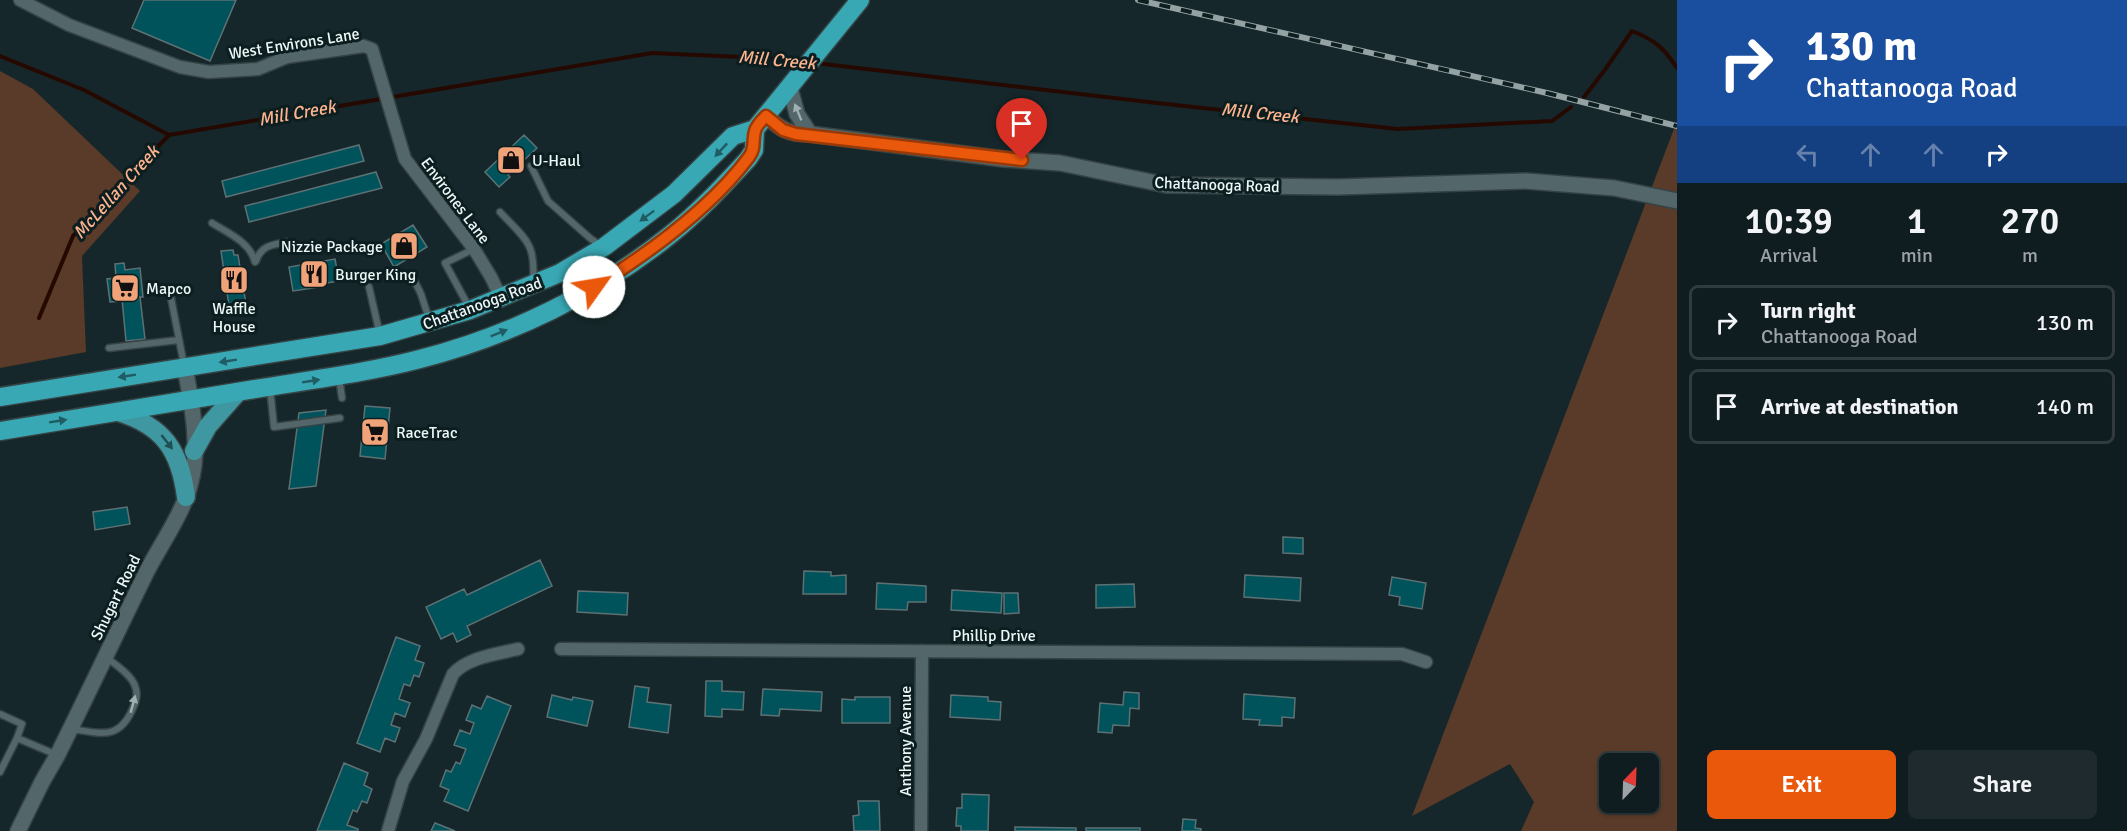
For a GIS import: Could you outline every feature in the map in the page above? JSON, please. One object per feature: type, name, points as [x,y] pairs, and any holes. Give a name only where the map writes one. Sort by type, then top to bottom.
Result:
[{"type":"highway","points":[[760,123],[860,0]]},
{"type":"highway","name":"Chattanooga Road","points":[[0,396],[380,336],[430,323],[501,298],[560,273],[604,247],[674,194],[733,136],[760,123]]},
{"type":"highway","name":"Chattanooga Road","points":[[0,430],[399,365],[467,345],[532,319],[594,287],[653,248],[701,207],[754,150],[760,123]]},
{"type":"main road","points":[[194,451],[208,426],[238,392]]},
{"type":"main road","points":[[118,411],[147,424],[165,438],[177,457],[186,497]]},
{"type":"street","name":"West Environs Lane","points":[[20,0],[69,25],[180,68],[209,72],[258,69],[287,57],[364,45],[372,49]]},
{"type":"street","name":"Environes Lane","points":[[372,49],[405,159],[474,249],[501,298]]},
{"type":"street","points":[[790,88],[797,114],[810,134]]},
{"type":"street","name":"Chattanooga Road","points":[[760,123],[796,134],[1003,159],[1060,163],[1166,185],[1338,187],[1526,181],[1614,188],[1677,201]]},
{"type":"street","name":"Shugart Road","points":[[18,831],[186,497],[193,473],[194,451],[191,400],[185,368]]},
{"type":"street","points":[[388,831],[403,781],[426,739],[449,683],[460,666],[518,649]]},
{"type":"street","name":"Phillip Drive","points":[[561,649],[1402,654],[1426,662]]},
{"type":"street","name":"Anthony Avenue","points":[[921,831],[922,651]]},
{"type":"lane","points":[[531,166],[548,201],[591,239],[604,247]]},
{"type":"lane","points":[[500,212],[529,243],[534,264],[532,286]]},
{"type":"lane","points":[[212,223],[246,244],[254,255],[255,262],[260,252],[267,246]]},
{"type":"lane","points":[[246,244],[267,246],[286,243]]},
{"type":"lane","points":[[470,309],[445,263],[474,249]]},
{"type":"lane","points":[[412,276],[421,294],[430,323]]},
{"type":"lane","points":[[369,287],[380,336]]},
{"type":"lane","points":[[171,298],[185,368]]},
{"type":"lane","points":[[109,348],[179,340]]},
{"type":"lane","points":[[339,376],[342,398]]},
{"type":"lane","points":[[270,387],[274,426],[340,418]]},
{"type":"lane","points":[[70,729],[103,733],[124,727],[136,700],[136,686],[106,657]]},
{"type":"lane","points":[[0,714],[22,723],[0,772]]},
{"type":"lane","points":[[17,738],[57,756]]},
{"type":"shaded area","points":[[0,71],[33,89],[140,191],[82,256],[86,352],[0,368]]},
{"type":"shaded area","points":[[1677,121],[1677,831],[1521,831],[1534,802],[1510,764],[1412,816]]},
{"type":"building","points":[[144,0],[236,0],[210,61],[132,28]]},
{"type":"building","name":"U-Haul","points":[[524,135],[537,148],[508,175],[510,177],[499,187],[485,172]]},
{"type":"building","points":[[359,145],[364,161],[226,197],[222,181]]},
{"type":"building","points":[[376,172],[382,188],[249,222],[245,206]]},
{"type":"building","name":"Nizzie Package","points":[[413,225],[427,247],[394,267],[381,244]]},
{"type":"building","name":"Waffle House","points":[[233,250],[234,255],[238,255],[246,304],[229,306],[221,251]]},
{"type":"building","name":"Burger King","points":[[335,259],[339,281],[319,284],[320,287],[293,291],[289,267]]},
{"type":"building","name":"Mapco","points":[[124,263],[125,270],[140,268],[143,297],[137,297],[137,300],[110,302],[107,279],[116,278],[115,264]]},
{"type":"building","name":"Mapco","points":[[140,297],[145,339],[126,341],[122,299]]},
{"type":"building","name":"RaceTrac","points":[[365,406],[390,408],[385,459],[360,456]]},
{"type":"building","points":[[326,410],[316,486],[289,489],[299,413]]},
{"type":"building","points":[[127,507],[130,524],[95,530],[93,512]]},
{"type":"building","points":[[1283,537],[1303,538],[1303,554],[1283,553]]},
{"type":"building","points":[[540,560],[552,586],[467,626],[471,635],[457,642],[453,633],[441,639],[426,607],[464,589],[467,595]]},
{"type":"building","points":[[804,571],[831,572],[831,576],[846,575],[846,594],[803,594]]},
{"type":"building","points":[[1245,575],[1301,578],[1300,601],[1244,597]]},
{"type":"building","points":[[1392,577],[1426,583],[1422,609],[1399,605],[1400,597],[1389,595]]},
{"type":"building","points":[[877,583],[926,586],[926,602],[908,602],[907,610],[876,609]]},
{"type":"building","points":[[1134,584],[1135,607],[1096,608],[1096,585]]},
{"type":"building","points":[[952,590],[1002,593],[1001,613],[951,610]]},
{"type":"building","points":[[578,591],[628,593],[627,615],[577,612]]},
{"type":"building","points":[[1004,593],[1018,593],[1019,613],[1004,614]]},
{"type":"building","points":[[396,637],[420,646],[415,660],[424,663],[419,677],[414,675],[410,686],[404,684],[399,699],[410,703],[405,717],[395,713],[391,725],[400,728],[395,742],[385,738],[380,752],[357,743]]},
{"type":"building","points":[[706,681],[722,681],[722,691],[744,692],[743,710],[722,709],[722,717],[705,716]]},
{"type":"building","points":[[635,686],[649,688],[647,702],[671,705],[668,733],[629,727]]},
{"type":"building","points":[[763,689],[822,692],[821,711],[780,709],[779,716],[761,715]]},
{"type":"building","points":[[1124,692],[1139,693],[1139,709],[1130,708],[1129,726],[1113,725],[1112,733],[1098,732],[1100,703],[1123,705]]},
{"type":"building","points":[[1244,694],[1295,698],[1294,718],[1282,717],[1282,726],[1259,725],[1260,720],[1243,719]]},
{"type":"building","points":[[552,695],[572,700],[573,697],[593,701],[587,726],[547,717]]},
{"type":"building","points":[[951,695],[988,697],[988,701],[1001,702],[1000,720],[950,717]]},
{"type":"building","points":[[487,696],[511,706],[468,811],[444,801],[449,790],[440,786],[446,770],[451,772],[456,762],[460,764],[466,749],[454,745],[460,730],[470,734],[474,723],[466,720],[472,705],[481,709]]},
{"type":"building","points":[[855,697],[890,697],[890,723],[842,723],[842,699],[855,700]]},
{"type":"building","points":[[344,763],[368,773],[364,785],[372,789],[367,803],[362,801],[357,812],[353,810],[347,825],[358,831],[317,831]]},
{"type":"building","points":[[962,794],[989,795],[988,831],[961,831],[961,826],[956,826],[957,808],[962,808]]},
{"type":"building","points":[[858,801],[879,801],[880,831],[854,831],[853,816],[859,815]]},
{"type":"building","points":[[1183,819],[1196,820],[1195,828],[1201,831],[1182,831]]},
{"type":"building","points":[[435,823],[455,831],[431,831]]},
{"type":"building","points":[[1015,827],[1076,828],[1076,831],[1015,831]]},
{"type":"building","points":[[1086,828],[1140,828],[1140,831],[1086,831]]},
{"type":"waterway","name":"Mill Creek","points":[[1584,97],[1632,31],[1658,45],[1677,68]]},
{"type":"waterway","name":"Mill Creek","points":[[0,56],[84,90],[169,135],[652,53],[766,58],[802,62]]},
{"type":"waterway","name":"Mill Creek","points":[[815,63],[1398,129],[1552,121],[1571,107]]},
{"type":"waterway","name":"McLellan Creek","points":[[39,318],[73,236],[169,135]]},
{"type":"railway","points":[[1138,0],[1547,93],[1677,126]]},
{"type":"place","name":"U-Haul","points":[[511,160]]},
{"type":"place","name":"Nizzie Package","points":[[404,246]]},
{"type":"place","name":"Burger King","points":[[314,274]]},
{"type":"place","name":"Waffle House","points":[[234,280]]},
{"type":"place","name":"Mapco","points":[[125,288]]},
{"type":"place","name":"RaceTrac","points":[[375,432]]},
{"type":"route","points":[[594,287],[671,235],[718,190],[754,150],[755,129],[766,116],[783,130],[796,134],[1022,160]]}]
